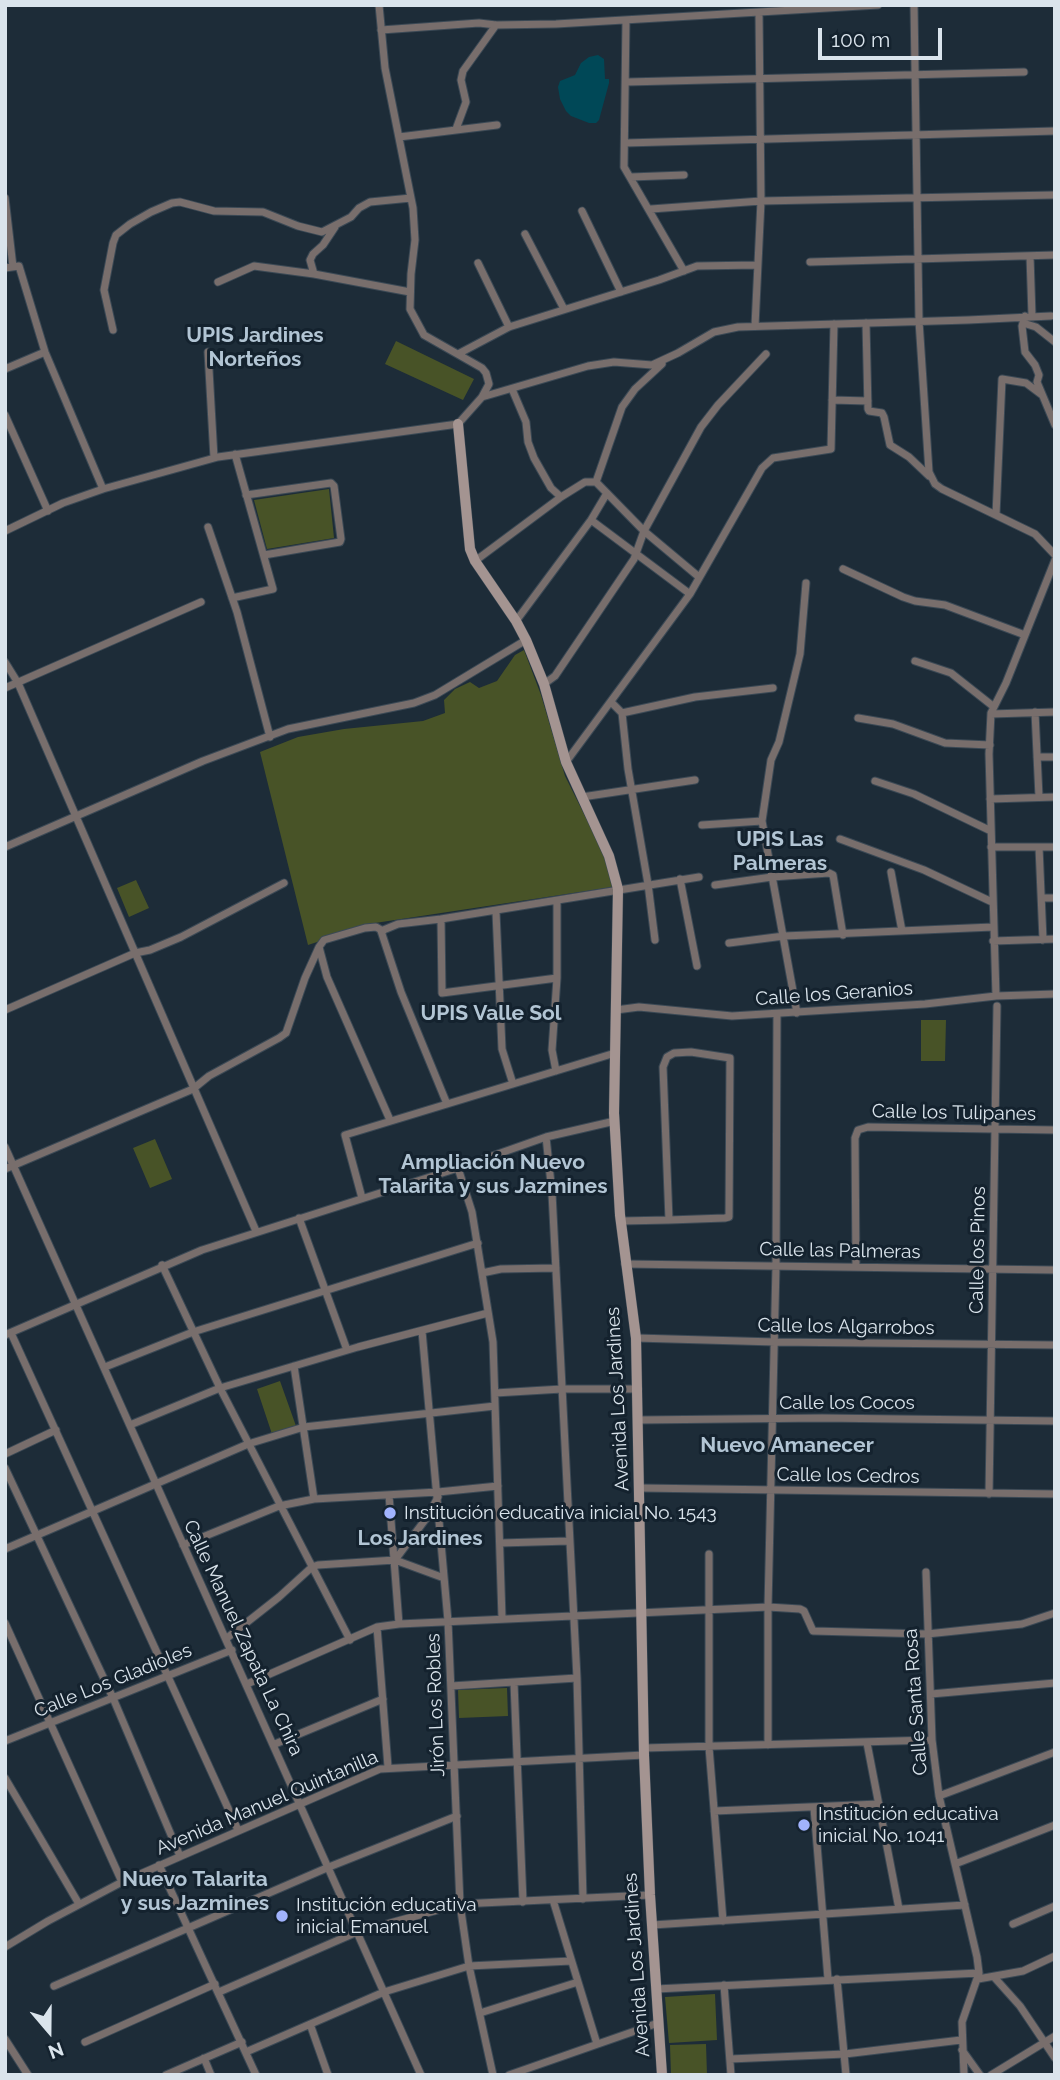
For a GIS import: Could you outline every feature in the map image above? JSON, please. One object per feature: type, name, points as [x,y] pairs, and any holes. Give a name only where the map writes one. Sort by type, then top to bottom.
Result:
[{"type":"street","points":[[5,531],[103,489],[214,458],[458,424],[482,397],[489,384],[486,373],[424,335],[410,309],[415,240],[411,198],[385,68],[379,5]]},
{"type":"street","points":[[381,30],[479,23],[496,25],[626,20],[878,5]]},
{"type":"street","points":[[914,5],[919,321],[931,479]]},
{"type":"street","points":[[755,326],[761,201],[759,13]]},
{"type":"street","points":[[626,20],[624,167],[651,209],[684,271]]},
{"type":"street","points":[[456,129],[466,102],[461,80],[463,71],[496,25]]},
{"type":"street","points":[[627,82],[1024,72]]},
{"type":"street","points":[[399,137],[497,125]]},
{"type":"street","points":[[625,143],[1055,131]]},
{"type":"street","points":[[631,177],[684,175]]},
{"type":"street","points":[[651,209],[761,201],[1053,195]]},
{"type":"street","points":[[113,330],[104,290],[113,243],[116,235],[130,223],[151,212],[180,202],[214,211],[263,212],[322,232],[336,227],[370,202],[411,198]]},
{"type":"street","points":[[5,201],[9,268],[19,266],[45,352],[103,489]]},
{"type":"street","points":[[582,211],[621,292]]},
{"type":"street","points":[[314,274],[310,261],[313,254],[336,227]]},
{"type":"street","points":[[525,234],[564,309]]},
{"type":"street","points":[[810,262],[1055,255]]},
{"type":"street","points":[[1030,256],[1027,318],[1022,341],[1025,352],[1035,365],[1039,376],[1037,382],[1055,425]]},
{"type":"street","points":[[478,263],[509,327]]},
{"type":"street","points":[[458,354],[509,327],[697,266],[757,265]]},
{"type":"street","points":[[218,282],[254,266],[410,292]]},
{"type":"street","points":[[596,482],[625,400],[657,368],[713,332],[755,326],[1051,316]]},
{"type":"street","points":[[1027,318],[1055,342]]},
{"type":"street","points":[[866,323],[869,411],[882,413],[884,416],[890,444],[921,467],[942,489],[1035,534],[1055,558],[993,711],[990,799],[996,996]]},
{"type":"street","points":[[566,762],[690,594],[750,486],[773,457],[831,449],[834,324]]},
{"type":"street","points":[[5,369],[45,352]]},
{"type":"street","points":[[208,352],[214,458]]},
{"type":"street","points":[[482,397],[587,366],[614,362],[652,365],[678,353]]},
{"type":"street","points":[[544,684],[555,676],[637,553],[644,531],[710,414],[766,354]]},
{"type":"street","points":[[996,515],[1002,379],[1026,383],[1042,396]]},
{"type":"street","points":[[512,389],[526,422],[528,442],[534,458],[551,488],[561,498]]},
{"type":"street","points":[[832,400],[868,401]]},
{"type":"street","points":[[5,415],[48,511]]},
{"type":"street","points":[[458,424],[468,535],[475,561],[585,482],[596,482],[644,531],[699,577]]},
{"type":"street","points":[[232,598],[273,589],[235,454]]},
{"type":"street","points":[[247,495],[331,483],[334,485],[340,542],[264,555]]},
{"type":"street","points":[[516,621],[591,520],[607,493]]},
{"type":"street","points":[[591,520],[690,594]]},
{"type":"street","points":[[208,527],[232,598],[270,737]]},
{"type":"street","name":"Avenida Los Jardines","points":[[475,561],[526,640],[544,684],[566,762],[609,856],[618,889],[615,1121],[625,1264],[636,1338],[644,1751],[662,2075]]},
{"type":"street","points":[[843,569],[903,597],[945,605],[1025,635]]},
{"type":"street","points":[[1045,583],[1055,578]]},
{"type":"street","points":[[797,1013],[762,821],[771,760],[779,742],[800,654],[806,583]]},
{"type":"street","points":[[5,688],[201,602]]},
{"type":"street","points":[[5,847],[203,761],[288,729],[414,703],[435,695],[526,640]]},
{"type":"street","points":[[915,661],[951,673],[993,711],[1055,712]]},
{"type":"street","points":[[5,662],[18,683],[256,1231]]},
{"type":"street","points":[[622,713],[695,697],[774,688]]},
{"type":"street","points":[[611,702],[622,713],[655,940]]},
{"type":"street","points":[[1035,712],[1039,797]]},
{"type":"street","points":[[858,718],[893,724],[945,743],[990,746]]},
{"type":"street","points":[[1037,757],[1055,757]]},
{"type":"street","points":[[582,797],[695,780]]},
{"type":"street","points":[[875,780],[914,794],[991,831]]},
{"type":"street","points":[[990,799],[1055,797]]},
{"type":"street","points":[[702,825],[762,821]]},
{"type":"street","points":[[840,839],[923,870],[992,902]]},
{"type":"street","points":[[991,847],[1055,847]]},
{"type":"street","points":[[1040,847],[1043,940]]},
{"type":"street","points":[[891,872],[902,932]]},
{"type":"street","points":[[715,885],[829,873],[834,875],[843,934]]},
{"type":"street","points":[[383,931],[398,924],[496,912],[699,877]]},
{"type":"street","points":[[680,879],[697,965]]},
{"type":"street","points":[[5,1010],[135,953],[181,937],[284,883]]},
{"type":"street","points":[[1042,898],[1055,898]]},
{"type":"street","points":[[556,1071],[552,1050],[557,978],[557,901]]},
{"type":"street","points":[[496,912],[502,1049],[513,1084]]},
{"type":"street","points":[[441,919],[442,993],[557,978]]},
{"type":"street","points":[[729,943],[784,936],[993,926]]},
{"type":"street","points":[[5,1169],[193,1089],[209,1076],[269,1044],[286,1032],[305,978],[324,940],[365,928],[376,927],[383,931]]},
{"type":"street","points":[[383,931],[381,932],[401,992],[447,1104]]},
{"type":"street","points":[[993,941],[1055,939]]},
{"type":"street","points":[[319,947],[327,976],[390,1120]]},
{"type":"street","name":"Calle los Geranios","points":[[616,1010],[639,1007],[732,1016],[1055,994]]},
{"type":"street","name":"Calle los Pinos","points":[[989,1494],[997,1006]]},
{"type":"street","points":[[768,1745],[768,1607],[776,1266],[777,1014]]},
{"type":"street","points":[[621,1221],[670,1220],[729,1217],[730,1058],[691,1052],[674,1053],[667,1057],[663,1067],[670,1220]]},
{"type":"street","points":[[362,1198],[345,1135],[615,1053]]},
{"type":"street","points":[[238,1830],[56,1430],[8,1334],[162,1265],[256,1231],[458,1168],[546,1137],[615,1121]]},
{"type":"street","name":"Calle los Tulipanes","points":[[856,1267],[858,1130],[868,1127],[1055,1130]]},
{"type":"street","points":[[546,1137],[556,1268],[578,1678],[583,1899]]},
{"type":"street","name":"Calle Manuel Zapata La Chira","points":[[5,1147],[155,1484],[275,1744],[421,2075]]},
{"type":"street","points":[[458,1168],[472,1212],[493,1342],[502,1618]]},
{"type":"street","points":[[299,1217],[347,1350]]},
{"type":"street","points":[[104,1367],[193,1332],[478,1243]]},
{"type":"street","name":"Calle las Palmeras","points":[[625,1264],[1055,1270]]},
{"type":"street","points":[[162,1265],[279,1506],[350,1640]]},
{"type":"street","points":[[482,1273],[501,1269],[556,1268]]},
{"type":"street","points":[[130,1425],[220,1388],[488,1312]]},
{"type":"street","name":"Jirón Los Robles","points":[[422,1331],[448,1620],[460,1904],[493,2075]]},
{"type":"street","name":"Calle los Algarrobos","points":[[636,1338],[1055,1345]]},
{"type":"street","points":[[294,1366],[314,1499]]},
{"type":"street","points":[[495,1394],[562,1389],[638,1389]]},
{"type":"street","points":[[5,1549],[248,1444],[304,1427],[495,1406]]},
{"type":"street","name":"Calle los Cocos","points":[[639,1420],[1055,1420]]},
{"type":"street","points":[[5,1454],[56,1430]]},
{"type":"street","points":[[5,1468],[113,1699],[180,1856]]},
{"type":"street","points":[[183,1545],[279,1506],[314,1499],[438,1494],[498,1486]]},
{"type":"street","name":"Calle los Cedros","points":[[640,1488],[1055,1493]]},
{"type":"street","points":[[396,1560],[428,1516],[438,1494]]},
{"type":"street","points":[[389,1495],[399,1624]]},
{"type":"street","points":[[499,1543],[569,1541]]},
{"type":"street","points":[[709,1554],[709,1747],[723,1921]]},
{"type":"street","points":[[227,1638],[312,1567],[396,1560],[444,1578]]},
{"type":"street","name":"Calle Santa Rosa","points":[[926,1572],[932,1740],[939,1796],[977,1957],[979,1976]]},
{"type":"street","points":[[247,1684],[377,1627],[399,1624],[768,1607],[804,1611],[813,1631],[927,1634],[1022,1625],[1055,1613]]},
{"type":"street","points":[[5,1623],[122,1882]]},
{"type":"street","points":[[377,1627],[388,1767]]},
{"type":"street","name":"Calle Los Gladioles","points":[[5,1741],[232,1650]]},
{"type":"street","points":[[451,1686],[578,1678]]},
{"type":"street","points":[[514,1683],[523,1902]]},
{"type":"street","points":[[931,1694],[1054,1686]]},
{"type":"street","points":[[275,1744],[383,1699]]},
{"type":"street","name":"Avenida Manuel Quintanilla","points":[[5,1947],[122,1882],[388,1767],[580,1758],[709,1747],[932,1740]]},
{"type":"street","points":[[867,1743],[899,1909]]},
{"type":"street","points":[[939,1796],[1055,1752]]},
{"type":"street","points":[[5,1778],[79,1904]]},
{"type":"street","points":[[714,1811],[879,1804]]},
{"type":"street","points":[[814,1808],[824,1914],[846,2075]]},
{"type":"street","points":[[54,1986],[328,1867],[457,1816]]},
{"type":"street","points":[[955,1864],[1055,1825]]},
{"type":"street","points":[[159,1865],[256,2075]]},
{"type":"street","points":[[85,2042],[357,1932],[460,1904],[650,1895]]},
{"type":"street","points":[[553,1900],[597,2044]]},
{"type":"street","points":[[652,1925],[965,1905]]},
{"type":"street","points":[[1013,1924],[1055,1906]]},
{"type":"street","points":[[656,1989],[832,1979],[995,1977],[1023,1971],[1055,1956]]},
{"type":"street","points":[[246,2052],[384,1992],[470,1966],[571,1961]]},
{"type":"street","points":[[964,2075],[961,2040],[964,2012],[979,1976]]},
{"type":"street","points":[[995,1977],[1020,2006],[1055,2058]]},
{"type":"street","points":[[480,2013],[578,1982]]},
{"type":"street","points":[[724,1985],[731,2075]]},
{"type":"street","points":[[509,2075],[658,2023]]},
{"type":"street","points":[[310,2024],[328,2075]]},
{"type":"street","points":[[991,2075],[1055,2036]]},
{"type":"street","points":[[5,2039],[28,2075]]},
{"type":"street","points":[[730,2059],[845,2054],[961,2040]]},
{"type":"street","points":[[166,2075],[242,2042]]},
{"type":"street","points":[[962,2050],[980,2075]]},
{"type":"street","points":[[204,2058],[211,2075]]},
{"type":"green space","points":[[396,341],[474,379],[463,400],[385,364]]},
{"type":"green space","points":[[329,489],[334,538],[267,549],[254,500]]},
{"type":"green space","points":[[524,650],[541,695],[565,776],[608,864],[613,887],[375,923],[308,945],[260,752],[298,737],[423,721],[445,713],[444,700],[455,689],[470,682],[479,688],[497,681],[515,655]]},
{"type":"green space","points":[[136,880],[149,908],[129,917],[117,888]]},
{"type":"green space","points":[[921,1020],[946,1020],[945,1061],[921,1061]]},
{"type":"green space","points":[[155,1139],[172,1179],[150,1188],[133,1148]]},
{"type":"green space","points":[[280,1381],[296,1426],[272,1434],[257,1389]]},
{"type":"green space","points":[[507,1688],[508,1716],[459,1718],[458,1690]]},
{"type":"green space","points":[[715,1994],[717,2040],[669,2043],[665,1997]]},
{"type":"green space","points":[[706,2044],[707,2075],[671,2075],[670,2045]]},
{"type":"water","points":[[598,55],[604,59],[605,79],[609,79],[609,83],[599,120],[589,123],[571,116],[566,111],[558,87],[560,81],[575,75],[581,63]]},
{"type":"place","name":"Institución educativa inicial No. 1543","points":[[390,1513]]},
{"type":"place","name":"Institución educativa inicial No. 1041","points":[[804,1825]]},
{"type":"place","name":"Institución educativa inicial Emanuel","points":[[282,1916]]},
{"type":"district","name":"UPIS Jardines Norteños","points":[[255,348]]},
{"type":"district","name":"UPIS Las Palmeras","points":[[780,852]]},
{"type":"district","name":"UPIS Valle Sol","points":[[491,1014]]},
{"type":"district","name":"Ampliación Nuevo Talarita y sus Jazmines","points":[[493,1175]]},
{"type":"district","name":"Nuevo Amanecer","points":[[787,1446]]},
{"type":"district","name":"Los Jardines","points":[[420,1539]]},
{"type":"district","name":"Nuevo Talarita y sus Jazmines","points":[[195,1892]]}]
